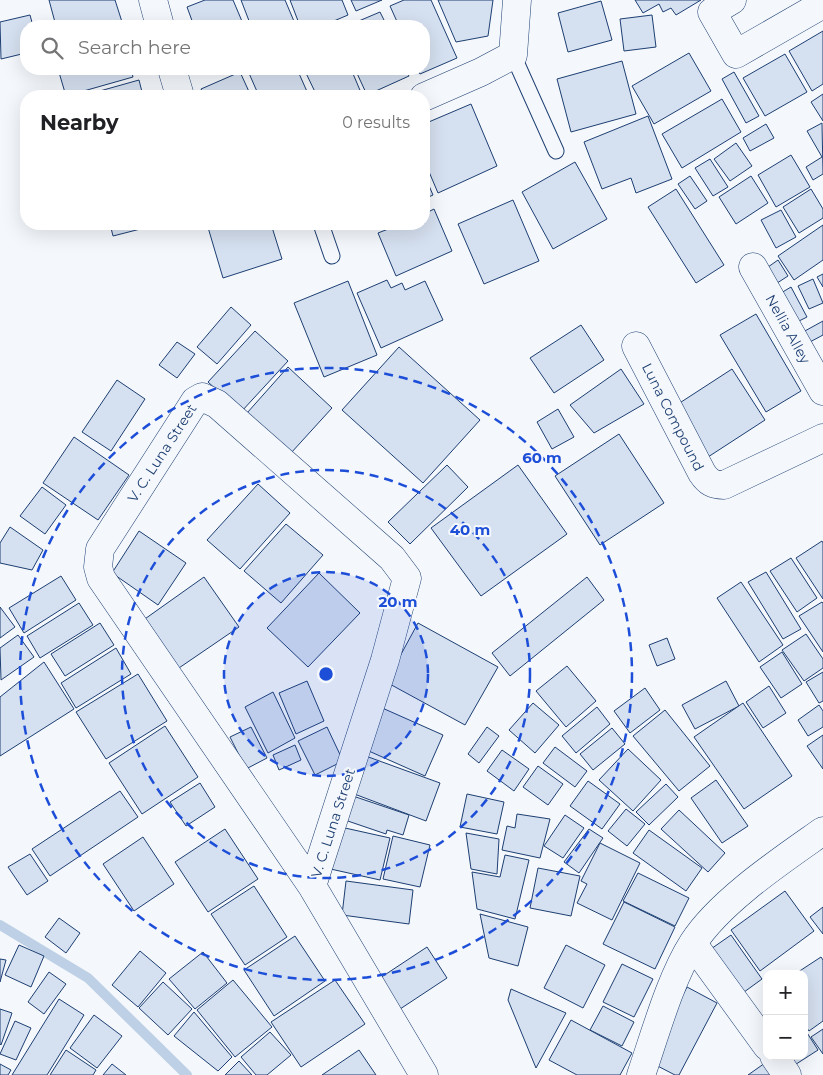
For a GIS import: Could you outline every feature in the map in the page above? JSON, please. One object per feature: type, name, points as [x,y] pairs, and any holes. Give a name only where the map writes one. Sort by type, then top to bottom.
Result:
[{"type":"street","points":[[153,0],[158,20]]},
{"type":"street","points":[[430,94],[481,72],[513,55],[517,0]]},
{"type":"street","points":[[732,0],[712,12],[736,54],[823,4]]},
{"type":"street","points":[[174,75],[178,90]]},
{"type":"street","name":"Nellia Alley","points":[[753,267],[823,391]]},
{"type":"street","name":"Luna Compound","points":[[636,346],[702,473],[707,481],[715,485],[724,485],[823,438]]},
{"type":"street","name":"V. C. Luna Street","points":[[312,886],[386,660],[407,578],[392,558],[217,404],[202,397],[195,401],[100,549],[98,567],[101,578],[312,886],[424,1075]]},
{"type":"street","points":[[641,1075],[676,978],[693,944],[716,916],[766,872],[823,831]]},
{"type":"street","points":[[693,944],[763,1040]]},
{"type":"street","points":[[777,1060],[787,1075]]},
{"type":"lane","points":[[513,55],[556,151]]},
{"type":"lane","points":[[323,230],[332,256]]},
{"type":"building","points":[[49,0],[115,0],[121,20],[54,20]]},
{"type":"building","points":[[205,0],[233,0],[241,20],[192,20],[187,7]]},
{"type":"building","points":[[241,0],[285,0],[293,20],[249,20]]},
{"type":"building","points":[[290,0],[342,0],[348,15],[336,20],[298,20]]},
{"type":"building","points":[[351,0],[382,0],[356,11]]},
{"type":"building","points":[[404,0],[431,0],[457,58],[430,70],[430,20],[396,20],[390,6]]},
{"type":"building","points":[[438,0],[493,0],[488,36],[456,42]]},
{"type":"building","points":[[635,0],[701,0],[676,15],[671,8],[663,12],[659,4],[643,13]]},
{"type":"building","points":[[601,1],[612,40],[568,52],[558,13]]},
{"type":"building","points":[[380,12],[384,20],[361,20]]},
{"type":"building","points":[[30,15],[31,20],[20,20],[20,54],[1,59],[0,22]]},
{"type":"building","points":[[652,15],[656,47],[624,51],[620,19]]},
{"type":"building","points":[[823,31],[823,84],[812,91],[789,51]]},
{"type":"building","points":[[689,53],[711,91],[654,124],[632,86]]},
{"type":"building","points":[[785,54],[807,92],[765,116],[743,78]]},
{"type":"building","points":[[622,61],[636,114],[571,132],[557,79]]},
{"type":"building","points":[[734,72],[759,116],[746,123],[722,79]]},
{"type":"building","points":[[60,75],[132,75],[133,77],[87,90],[64,90]]},
{"type":"building","points":[[233,75],[241,75],[248,90],[201,90]]},
{"type":"building","points":[[250,75],[300,75],[306,90],[256,90]]},
{"type":"building","points":[[307,75],[354,75],[360,90],[314,90]]},
{"type":"building","points":[[358,75],[409,76],[378,90],[365,90]]},
{"type":"building","points":[[139,80],[142,90],[103,90]]},
{"type":"building","points":[[823,94],[823,121],[811,102]]},
{"type":"building","points":[[722,99],[741,132],[682,168],[662,134]]},
{"type":"building","points":[[471,104],[497,166],[438,193],[430,174],[430,121]]},
{"type":"building","points":[[648,116],[672,179],[636,193],[631,178],[602,189],[584,142]]},
{"type":"building","points":[[822,123],[823,174],[813,180],[806,167],[822,157],[807,131]]},
{"type":"building","points":[[766,124],[774,138],[750,151],[743,138]]},
{"type":"building","points":[[736,143],[752,166],[730,181],[714,159]]},
{"type":"building","points":[[791,155],[810,187],[776,207],[758,175]]},
{"type":"building","points":[[710,159],[728,187],[713,196],[695,168]]},
{"type":"building","points":[[575,162],[607,219],[553,249],[522,192]]},
{"type":"building","points":[[690,176],[707,201],[695,209],[678,184]]},
{"type":"building","points":[[751,176],[768,203],[736,224],[719,197]]},
{"type":"building","points":[[676,189],[724,265],[696,283],[648,207]]},
{"type":"building","points":[[811,189],[823,209],[823,218],[799,233],[783,207]]},
{"type":"building","points":[[513,200],[539,261],[484,284],[458,224]]},
{"type":"building","points":[[434,209],[452,251],[396,276],[378,233],[386,230],[430,230],[430,211]]},
{"type":"building","points":[[781,210],[796,237],[776,248],[761,220]]},
{"type":"building","points":[[823,225],[823,260],[794,280],[778,256]]},
{"type":"building","points":[[112,230],[136,230],[113,236]]},
{"type":"building","points":[[209,230],[273,230],[282,259],[223,278]]},
{"type":"building","points":[[778,260],[788,276],[771,287],[761,272]]},
{"type":"building","points":[[823,274],[823,287],[817,277]]},
{"type":"building","points":[[813,279],[823,303],[809,309],[798,286]]},
{"type":"building","points":[[387,280],[391,288],[402,283],[405,290],[425,281],[443,320],[381,348],[357,293]]},
{"type":"building","points":[[348,281],[377,355],[324,377],[294,303]]},
{"type":"building","points":[[791,287],[807,317],[791,325],[776,296]]},
{"type":"building","points":[[231,307],[251,325],[217,364],[197,347]]},
{"type":"building","points":[[756,314],[801,391],[766,412],[720,335]]},
{"type":"building","points":[[823,321],[823,335],[808,343],[803,332]]},
{"type":"building","points":[[581,325],[604,360],[554,393],[530,358]]},
{"type":"building","points":[[255,331],[288,361],[241,412],[208,382]]},
{"type":"building","points":[[177,342],[195,354],[177,378],[159,365]]},
{"type":"building","points":[[399,347],[480,420],[423,483],[342,410]]},
{"type":"building","points":[[288,367],[332,408],[291,453],[247,413]]},
{"type":"building","points":[[621,369],[644,404],[594,433],[570,405]]},
{"type":"building","points":[[732,369],[765,420],[708,457],[675,406]]},
{"type":"building","points":[[117,380],[145,399],[111,451],[82,432]]},
{"type":"building","points":[[558,409],[574,437],[552,449],[537,422]]},
{"type":"building","points":[[619,434],[664,503],[600,545],[555,476]]},
{"type":"building","points":[[74,437],[129,475],[98,520],[43,483]]},
{"type":"building","points":[[447,465],[468,487],[410,544],[388,522]]},
{"type":"building","points":[[518,465],[567,534],[481,596],[431,528]]},
{"type":"building","points":[[258,484],[290,513],[240,569],[207,540]]},
{"type":"building","points":[[42,487],[66,505],[45,534],[20,516]]},
{"type":"building","points":[[286,524],[323,555],[281,603],[244,571]]},
{"type":"building","points":[[10,527],[43,550],[32,570],[0,563],[0,543]]},
{"type":"building","points":[[139,531],[186,563],[158,605],[112,573]]},
{"type":"building","points":[[822,541],[823,543],[823,599],[796,558]]},
{"type":"building","points":[[791,558],[817,598],[797,612],[770,571]]},
{"type":"building","points":[[766,572],[801,629],[783,639],[748,582]]},
{"type":"building","points":[[319,573],[360,613],[308,667],[267,628]]},
{"type":"building","points":[[61,576],[76,600],[24,633],[9,608]]},
{"type":"building","points":[[204,577],[239,627],[176,670],[142,621]]},
{"type":"building","points":[[587,577],[604,600],[510,676],[492,653]]},
{"type":"building","points":[[741,582],[783,645],[759,662],[717,598]]},
{"type":"building","points":[[79,603],[93,625],[40,658],[27,636]]},
{"type":"building","points":[[823,603],[823,652],[799,616]]},
{"type":"building","points":[[0,607],[15,627],[0,638]]},
{"type":"building","points":[[100,623],[114,645],[65,676],[51,654]]},
{"type":"building","points":[[418,623],[498,667],[465,725],[386,682]]},
{"type":"building","points":[[806,634],[823,659],[823,668],[804,681],[782,650]]},
{"type":"building","points":[[18,635],[34,657],[1,680],[0,648]]},
{"type":"building","points":[[667,638],[675,659],[657,666],[649,645]]},
{"type":"building","points":[[116,648],[131,674],[76,708],[61,683]]},
{"type":"building","points":[[782,652],[802,684],[781,698],[760,667]]},
{"type":"building","points":[[44,662],[74,709],[0,756],[0,697]]},
{"type":"building","points":[[567,666],[596,701],[566,727],[536,691]]},
{"type":"building","points":[[823,672],[823,701],[819,703],[806,682]]},
{"type":"building","points":[[138,674],[167,721],[106,759],[76,712]]},
{"type":"building","points":[[307,681],[324,721],[296,734],[279,693]]},
{"type":"building","points":[[726,681],[739,706],[695,729],[682,705]]},
{"type":"building","points":[[769,686],[786,713],[763,728],[746,702]]},
{"type":"building","points":[[645,688],[660,710],[630,733],[614,711]]},
{"type":"building","points":[[273,692],[295,738],[268,753],[245,707]]},
{"type":"building","points":[[533,703],[559,725],[535,753],[509,730]]},
{"type":"building","points":[[743,703],[792,776],[744,809],[694,737]]},
{"type":"building","points":[[819,705],[823,711],[823,727],[808,736],[798,720]]},
{"type":"building","points":[[380,707],[443,735],[425,776],[362,748]]},
{"type":"building","points":[[597,707],[610,724],[576,753],[562,736]]},
{"type":"building","points":[[665,710],[710,766],[679,791],[633,736]]},
{"type":"building","points":[[165,726],[198,777],[142,814],[109,763]]},
{"type":"building","points":[[251,727],[267,758],[246,769],[230,737]]},
{"type":"building","points":[[327,727],[343,761],[315,775],[298,741]]},
{"type":"building","points":[[487,727],[499,736],[479,763],[468,754]]},
{"type":"building","points":[[612,728],[625,744],[593,770],[580,754]]},
{"type":"building","points":[[823,735],[823,769],[807,746]]},
{"type":"building","points":[[295,745],[301,760],[279,770],[273,755]]},
{"type":"building","points":[[555,747],[587,771],[575,787],[543,763]]},
{"type":"building","points":[[628,749],[661,780],[633,811],[599,780]]},
{"type":"building","points":[[502,750],[529,769],[514,791],[487,771]]},
{"type":"building","points":[[363,755],[440,783],[426,821],[349,792]]},
{"type":"building","points":[[538,766],[563,784],[548,805],[523,787]]},
{"type":"building","points":[[716,780],[748,826],[722,843],[691,798]]},
{"type":"building","points":[[588,781],[620,804],[602,829],[570,806]]},
{"type":"building","points":[[200,783],[215,807],[186,826],[170,802]]},
{"type":"building","points":[[666,784],[678,797],[649,825],[636,812]]},
{"type":"building","points":[[120,791],[138,817],[50,876],[32,849]]},
{"type":"building","points":[[344,793],[409,815],[403,835],[387,830],[386,834],[336,817]]},
{"type":"building","points":[[467,794],[504,802],[497,834],[460,827]]},
{"type":"building","points":[[626,809],[645,824],[627,846],[608,831]]},
{"type":"building","points":[[679,810],[725,853],[708,872],[661,829]]},
{"type":"building","points":[[517,814],[550,819],[540,858],[502,850],[507,826],[515,828]]},
{"type":"building","points":[[565,815],[584,828],[563,858],[544,846]]},
{"type":"building","points":[[336,826],[390,838],[380,880],[326,868]]},
{"type":"building","points":[[225,829],[258,879],[208,912],[175,862]]},
{"type":"building","points":[[589,829],[603,838],[579,873],[564,862]]},
{"type":"building","points":[[649,830],[702,868],[686,891],[633,853]]},
{"type":"building","points":[[466,833],[499,839],[497,874],[471,869]]},
{"type":"building","points":[[393,836],[430,845],[420,887],[383,879]]},
{"type":"building","points":[[143,837],[174,884],[134,911],[103,864]]},
{"type":"building","points":[[600,843],[640,863],[612,920],[577,903],[587,884],[581,881]]},
{"type":"building","points":[[30,854],[48,881],[27,895],[8,867]]},
{"type":"building","points":[[505,855],[529,860],[515,919],[477,909],[472,872],[500,877]]},
{"type":"building","points":[[538,868],[580,876],[571,916],[530,908]]},
{"type":"building","points":[[638,873],[689,898],[675,926],[623,901]]},
{"type":"building","points":[[346,881],[413,890],[409,924],[342,915]]},
{"type":"building","points":[[254,886],[287,937],[245,965],[211,914]]},
{"type":"building","points":[[785,891],[814,931],[760,971],[731,930]]},
{"type":"building","points":[[624,902],[675,927],[655,969],[603,944]]},
{"type":"building","points":[[823,907],[823,934],[810,917]]},
{"type":"building","points":[[480,914],[528,927],[518,966],[489,958]]},
{"type":"building","points":[[59,918],[80,933],[66,953],[45,937]]},
{"type":"building","points":[[731,935],[762,979],[740,995],[708,951]]},
{"type":"building","points":[[295,936],[325,981],[274,1016],[244,970]]},
{"type":"building","points":[[19,945],[44,956],[31,987],[5,975]]},
{"type":"building","points":[[566,945],[605,965],[583,1008],[544,988]]},
{"type":"building","points":[[427,947],[447,978],[391,1015],[371,984]]},
{"type":"building","points":[[140,951],[166,973],[138,1007],[112,985]]},
{"type":"building","points":[[203,952],[227,983],[195,1009],[169,979]]},
{"type":"building","points":[[821,957],[823,960],[823,1021],[809,1031],[808,970],[801,970]]},
{"type":"building","points":[[0,959],[6,960],[0,982]]},
{"type":"building","points":[[622,964],[653,979],[634,1017],[603,1002]]},
{"type":"building","points":[[49,972],[66,984],[44,1014],[28,1002]]},
{"type":"building","points":[[233,980],[272,1027],[235,1057],[197,1010]]},
{"type":"building","points":[[335,980],[365,1024],[301,1067],[271,1022]]},
{"type":"building","points":[[163,982],[192,1009],[168,1035],[139,1008]]},
{"type":"building","points":[[687,987],[717,1003],[679,1075],[675,1075],[648,1061]]},
{"type":"building","points":[[511,989],[566,1013],[536,1068],[508,1000]]},
{"type":"building","points":[[59,999],[84,1015],[47,1075],[12,1075]]},
{"type":"building","points":[[603,1006],[634,1022],[622,1046],[590,1030]]},
{"type":"building","points":[[0,1009],[12,1013],[1,1045],[0,1044]]},
{"type":"building","points":[[194,1012],[232,1057],[218,1071],[174,1036]]},
{"type":"building","points":[[94,1015],[122,1036],[97,1068],[70,1048]]},
{"type":"building","points":[[571,1020],[632,1053],[620,1075],[577,1075],[549,1060]]},
{"type":"building","points":[[15,1021],[31,1028],[16,1060],[0,1054]]},
{"type":"building","points":[[823,1029],[823,1054],[811,1037]]},
{"type":"building","points":[[270,1032],[291,1055],[267,1075],[256,1075],[241,1057]]},
{"type":"building","points":[[808,1034],[818,1050],[808,1056]]},
{"type":"building","points":[[66,1050],[96,1070],[93,1075],[50,1075]]},
{"type":"building","points":[[359,1050],[376,1075],[322,1075]]},
{"type":"building","points":[[785,1060],[802,1060],[790,1068]]},
{"type":"building","points":[[239,1061],[252,1075],[225,1075]]},
{"type":"building","points":[[765,1063],[773,1075],[748,1075]]},
{"type":"building","points":[[0,1064],[11,1070],[8,1075],[0,1075]]},
{"type":"building","points":[[112,1064],[126,1075],[103,1075]]},
{"type":"waterway","points":[[0,925],[88,978],[187,1075]]}]
